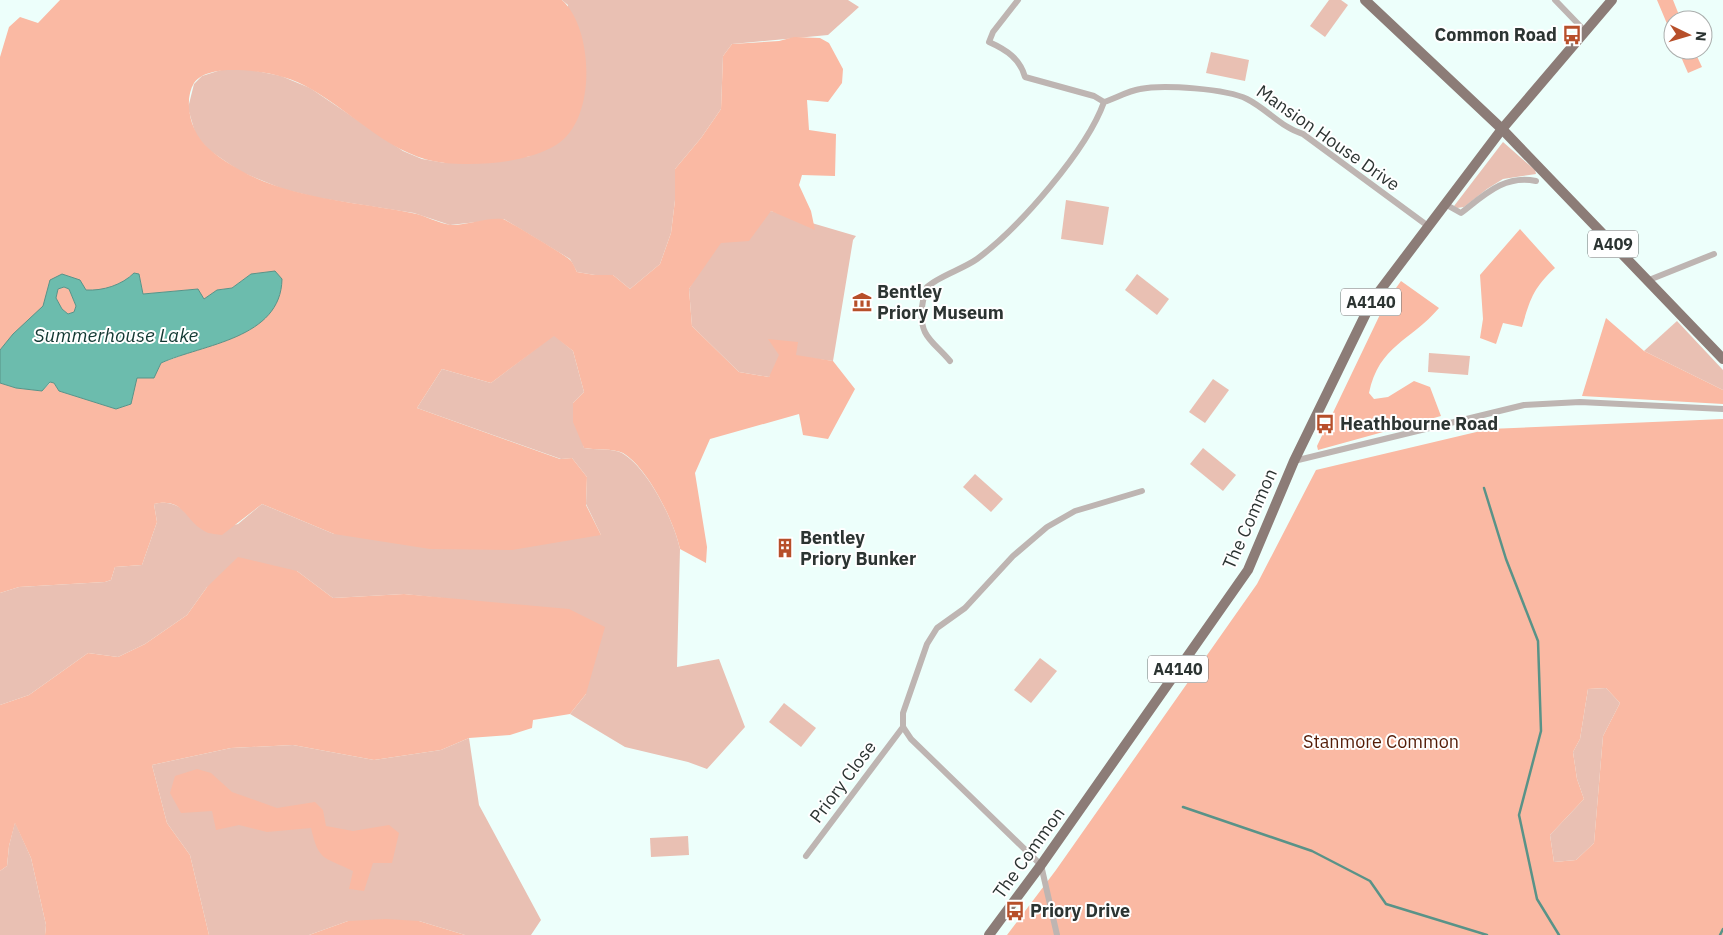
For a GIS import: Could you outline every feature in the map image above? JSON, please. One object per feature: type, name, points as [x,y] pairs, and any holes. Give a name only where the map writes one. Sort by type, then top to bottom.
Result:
[{"type":"main road","name":"A409","points":[[1364,0],[1502,129],[1723,359]]},
{"type":"main road","name":"A4140","points":[[1502,129],[1584,30],[1612,0]]},
{"type":"main road","name":"The Common","points":[[989,935],[1248,570],[1294,461],[1372,301],[1502,129]]},
{"type":"street","points":[[950,361],[925,335],[921,326],[923,303],[927,288],[978,258],[1021,219],[1045,192],[1086,137],[1104,102],[1094,96],[1025,77],[1015,58],[990,42],[993,32],[1018,0]]},
{"type":"street","points":[[1556,0],[1584,30]]},
{"type":"street","name":"Mansion House Drive","points":[[1104,102],[1135,90],[1153,87],[1201,90],[1241,97],[1268,113],[1291,131],[1303,134],[1428,226]]},
{"type":"street","points":[[1445,204],[1461,213],[1504,183],[1522,178],[1536,181]]},
{"type":"street","points":[[1649,280],[1714,254]]},
{"type":"street","points":[[1294,461],[1524,405],[1580,402],[1723,409]]},
{"type":"street","points":[[1057,935],[1040,865],[911,739],[903,727],[903,713],[927,644],[937,628],[965,608],[1013,556],[1047,527],[1075,512],[1142,492]]},
{"type":"street","name":"Priory Close","points":[[806,856],[903,727]]},
{"type":"shaded area","points":[[562,0],[848,0],[859,7],[828,35],[732,44],[723,56],[721,109],[701,138],[675,169],[675,200],[671,233],[660,264],[630,289],[613,275],[577,272],[570,259],[504,219],[450,225],[414,213],[319,198],[283,189],[241,172],[209,150],[196,136],[188,108],[194,84],[202,76],[221,70],[251,70],[281,76],[310,88],[403,151],[422,159],[445,163],[487,163],[530,156],[568,5]]},
{"type":"shaded area","points":[[1329,0],[1341,0],[1348,5],[1325,37],[1310,26]]},
{"type":"shaded area","points":[[1211,52],[1249,60],[1245,81],[1206,73]]},
{"type":"shaded area","points":[[1503,142],[1535,170],[1536,174],[1503,179],[1464,207],[1457,208],[1454,206]]},
{"type":"shaded area","points":[[1066,200],[1109,207],[1103,245],[1061,239]]},
{"type":"shaded area","points":[[771,211],[856,236],[853,240],[833,361],[792,356],[769,377],[739,372],[692,326],[689,289],[717,239]]},
{"type":"shaded area","points":[[1137,274],[1169,299],[1157,315],[1125,290]]},
{"type":"shaded area","points":[[1677,321],[1723,370],[1723,390],[1644,351]]},
{"type":"shaded area","points":[[554,335],[573,351],[584,392],[573,403],[584,448],[618,451],[632,460],[658,496],[677,537],[680,549],[677,667],[719,659],[745,727],[707,769],[688,762],[625,747],[570,714],[586,694],[498,604],[404,594],[333,598],[297,571],[207,587],[187,615],[145,644],[118,657],[88,653],[29,695],[0,705],[0,593],[19,587],[105,582],[111,580],[115,567],[142,565],[157,522],[154,504],[163,503],[177,506],[207,532],[238,524],[262,504],[334,534],[601,535],[586,504],[587,477],[572,458],[561,459],[417,408],[442,369],[491,383]]},
{"type":"shaded area","points":[[1429,353],[1470,356],[1468,375],[1428,372]]},
{"type":"shaded area","points":[[1213,379],[1229,390],[1205,423],[1189,412]]},
{"type":"shaded area","points":[[1203,448],[1236,475],[1223,491],[1190,464]]},
{"type":"shaded area","points":[[975,474],[1003,499],[991,512],[963,487]]},
{"type":"shaded area","points":[[1040,658],[1057,671],[1031,703],[1014,690]]},
{"type":"shaded area","points":[[1606,688],[1620,703],[1603,736],[1594,843],[1576,860],[1554,862],[1550,835],[1584,799],[1577,779],[1573,752],[1580,739],[1588,689]]},
{"type":"shaded area","points":[[784,703],[816,728],[801,747],[769,722]]},
{"type":"shaded area","points":[[469,738],[479,805],[541,920],[531,935],[465,935],[419,921],[348,921],[309,935],[209,935],[190,855],[167,823],[152,765],[231,748],[293,745],[374,760],[441,750]]},
{"type":"shaded area","points":[[15,822],[31,858],[46,925],[45,935],[0,935],[0,871],[7,866],[9,846]]},
{"type":"shaded area","points":[[688,836],[689,855],[651,857],[650,838]]},
{"type":"green space","points":[[60,0],[562,0],[573,14],[585,52],[584,96],[579,116],[569,133],[556,145],[531,156],[502,162],[473,164],[445,163],[426,159],[408,153],[391,144],[327,99],[302,84],[273,74],[252,71],[217,71],[197,79],[189,98],[191,118],[197,135],[214,153],[246,174],[269,183],[292,191],[339,201],[417,214],[452,225],[503,219],[565,256],[572,262],[577,272],[613,275],[630,289],[660,264],[671,233],[675,200],[675,169],[701,138],[721,109],[723,56],[732,44],[779,41],[794,37],[820,38],[829,43],[843,69],[842,83],[828,102],[807,100],[809,130],[836,134],[835,176],[802,175],[799,185],[811,211],[815,230],[771,211],[749,241],[721,243],[689,289],[692,326],[739,372],[769,377],[779,355],[768,339],[798,342],[796,355],[833,361],[855,389],[828,439],[803,435],[799,414],[710,439],[695,473],[707,547],[706,563],[680,549],[672,524],[659,496],[642,470],[632,460],[619,451],[584,448],[573,422],[573,403],[584,392],[573,351],[554,336],[491,383],[442,369],[417,408],[560,459],[572,458],[587,477],[586,505],[601,535],[512,550],[430,549],[334,534],[262,504],[222,535],[206,532],[178,507],[164,503],[154,504],[157,522],[142,565],[115,567],[111,580],[105,582],[19,587],[0,593],[0,383],[16,388],[42,391],[51,382],[54,383],[59,391],[116,409],[131,404],[136,378],[154,378],[161,363],[250,330],[251,274],[232,288],[217,290],[204,300],[197,289],[143,294],[139,274],[134,273],[113,286],[93,291],[80,288],[58,278],[48,290],[45,304],[42,308],[0,350],[0,57],[9,27],[20,17],[38,23]]},
{"type":"green space","points":[[1657,0],[1673,0],[1677,10],[1663,10],[1663,14]]},
{"type":"green space","points":[[1682,60],[1699,60],[1702,67],[1688,73]]},
{"type":"green space","points":[[1520,229],[1555,268],[1533,295],[1522,327],[1503,323],[1496,344],[1480,338],[1483,319],[1480,275]]},
{"type":"green space","points":[[1401,281],[1439,308],[1388,354],[1380,364],[1369,393],[1374,399],[1388,397],[1414,381],[1430,387],[1441,416],[1318,450],[1317,446],[1386,302]]},
{"type":"green space","points":[[64,287],[69,289],[76,306],[74,312],[68,314],[62,309],[56,298],[58,289]]},
{"type":"green space","points":[[1606,318],[1644,351],[1723,390],[1723,404],[1582,396]]},
{"type":"green space","name":"Stanmore Common","points":[[1723,419],[1723,935],[1007,935],[1056,870],[1257,584],[1316,470],[1489,429]],"holes":[[[1606,688],[1620,703],[1603,736],[1594,843],[1576,860],[1554,862],[1550,835],[1584,799],[1577,779],[1573,752],[1580,739],[1588,689]]]},
{"type":"green space","points":[[238,557],[297,571],[333,598],[404,594],[569,609],[605,627],[586,694],[570,714],[533,720],[532,728],[510,735],[469,738],[441,750],[374,760],[293,745],[231,748],[152,765],[167,823],[190,855],[209,935],[45,935],[46,925],[31,858],[15,823],[9,846],[7,866],[0,871],[0,705],[29,695],[88,653],[118,657],[145,644],[187,615],[207,587]]},
{"type":"green space","points":[[197,769],[211,773],[232,792],[277,808],[315,802],[323,810],[326,826],[353,831],[389,825],[399,833],[392,863],[373,863],[364,891],[349,889],[353,871],[329,860],[320,853],[311,828],[267,832],[239,825],[216,830],[212,811],[181,813],[170,793],[175,776]]},
{"type":"green space","points":[[386,919],[419,921],[465,935],[309,935],[348,921]]},
{"type":"water","name":"Summerhouse Lake","points":[[275,271],[282,279],[278,299],[269,315],[254,327],[237,336],[161,363],[154,378],[137,378],[131,404],[116,409],[59,391],[54,383],[50,382],[42,391],[16,388],[0,383],[0,350],[13,334],[43,306],[50,280],[62,274],[80,280],[86,290],[92,290],[118,284],[134,273],[139,274],[143,294],[198,289],[204,299],[217,290],[232,288],[251,274]],"holes":[[[64,287],[69,289],[76,306],[74,312],[68,314],[62,309],[56,298],[58,289]]]},
{"type":"waterway","points":[[1484,488],[1506,559],[1538,641],[1541,731],[1519,815],[1537,899],[1559,935]]},
{"type":"waterway","points":[[1183,807],[1312,851],[1370,881],[1386,904],[1487,935]]},
{"type":"waterway","points":[[1720,935],[1723,929]]},
{"type":"place","name":"Common Road","points":[[1572,35]]},
{"type":"place","name":"Bentley Priory Museum","points":[[862,302]]},
{"type":"place","name":"Heathbourne Road","points":[[1325,424]]},
{"type":"place","name":"Bentley Priory Bunker","points":[[785,548]]},
{"type":"place","name":"Priory Drive","points":[[1015,911]]}]
